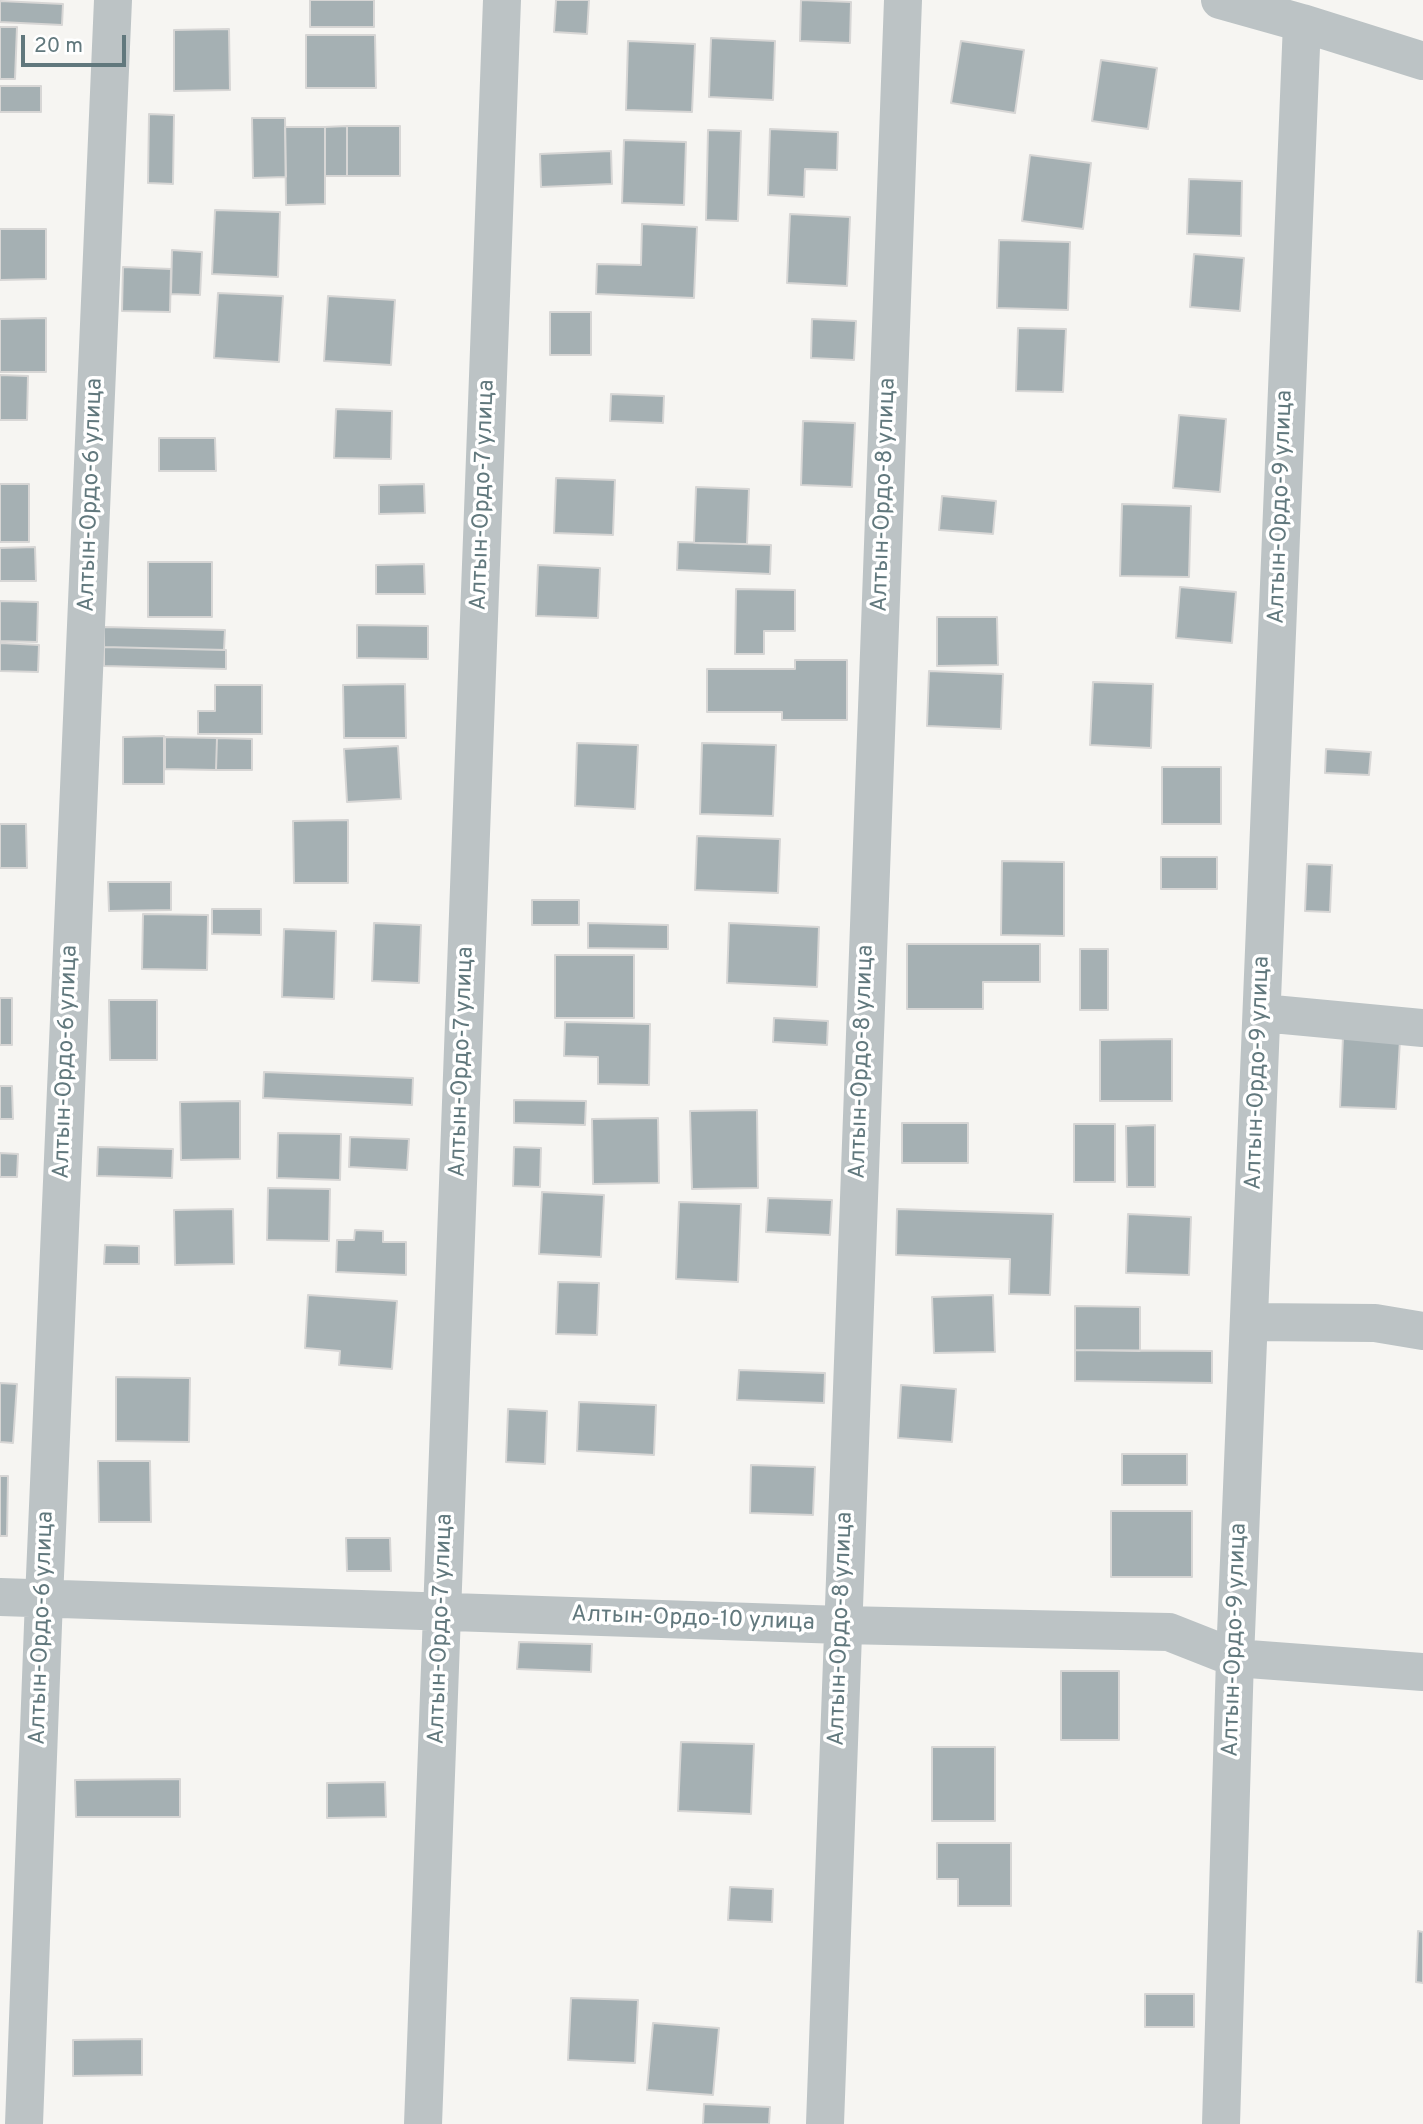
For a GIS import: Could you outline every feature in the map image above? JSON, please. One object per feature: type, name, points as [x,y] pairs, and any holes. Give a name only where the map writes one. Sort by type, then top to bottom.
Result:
[{"type":"street","name":"Алтын-Ордо-6 улица","points":[[24,2124],[113,0]]},
{"type":"street","name":"Алтын-Ордо-7 улица","points":[[423,2124],[502,0]]},
{"type":"street","name":"Алтын-Ордо-8 улица","points":[[825,2124],[903,0]]},
{"type":"street","points":[[1220,0],[1423,61]]},
{"type":"street","name":"Алтын-Ордо-9 улица","points":[[1221,2124],[1235,1658],[1303,23]]},
{"type":"street","points":[[1262,1013],[1423,1028]]},
{"type":"street","points":[[1249,1322],[1374,1323],[1423,1331]]},
{"type":"street","name":"Алтын-Ордо-10 улица","points":[[0,1597],[842,1625],[1168,1632],[1235,1658],[1423,1672]]},
{"type":"building","points":[[310,0],[374,0],[374,27],[310,27]]},
{"type":"building","points":[[556,0],[589,0],[587,34],[554,32]]},
{"type":"building","points":[[801,0],[851,2],[850,43],[800,41]]},
{"type":"building","points":[[0,1],[63,4],[62,25],[0,22]]},
{"type":"building","points":[[0,27],[17,27],[15,79],[0,79]]},
{"type":"building","points":[[229,29],[230,90],[174,91],[174,30]]},
{"type":"building","points":[[306,35],[375,35],[376,88],[306,88]]},
{"type":"building","points":[[711,38],[775,41],[773,100],[709,97]]},
{"type":"building","points":[[628,41],[695,44],[692,112],[626,110]]},
{"type":"building","points":[[961,41],[1024,50],[1015,113],[951,103]]},
{"type":"building","points":[[1101,60],[1157,68],[1148,129],[1092,121]]},
{"type":"building","points":[[0,86],[41,86],[41,112],[0,112]]},
{"type":"building","points":[[149,114],[174,115],[173,184],[148,183]]},
{"type":"building","points":[[252,118],[285,118],[286,177],[253,178]]},
{"type":"building","points":[[347,126],[400,126],[400,176],[347,176]]},
{"type":"building","points":[[347,126],[347,176],[325,176],[325,127]]},
{"type":"building","points":[[285,127],[325,127],[325,204],[286,205]]},
{"type":"building","points":[[770,129],[838,132],[837,170],[805,169],[804,197],[768,195]]},
{"type":"building","points":[[708,130],[741,131],[738,221],[706,220]]},
{"type":"building","points":[[624,140],[686,142],[684,205],[622,203]]},
{"type":"building","points":[[611,151],[612,184],[541,187],[540,154]]},
{"type":"building","points":[[1030,155],[1091,163],[1083,229],[1022,221]]},
{"type":"building","points":[[1189,179],[1242,181],[1241,236],[1187,234]]},
{"type":"building","points":[[215,210],[280,212],[278,277],[212,274]]},
{"type":"building","points":[[790,214],[850,217],[847,286],[787,283]]},
{"type":"building","points":[[642,224],[697,227],[694,298],[596,294],[597,264],[641,265]]},
{"type":"building","points":[[0,229],[46,229],[46,279],[0,280]]},
{"type":"building","points":[[999,240],[1070,242],[1068,310],[997,308]]},
{"type":"building","points":[[172,250],[202,252],[200,295],[171,294]]},
{"type":"building","points":[[1194,254],[1244,258],[1240,311],[1190,307]]},
{"type":"building","points":[[123,267],[171,269],[170,312],[122,311]]},
{"type":"building","points":[[218,293],[283,296],[279,362],[214,358]]},
{"type":"building","points":[[328,296],[395,300],[391,365],[324,361]]},
{"type":"building","points":[[550,312],[591,312],[591,355],[550,355]]},
{"type":"building","points":[[46,318],[46,372],[0,372],[0,319]]},
{"type":"building","points":[[812,319],[856,321],[854,360],[811,358]]},
{"type":"building","points":[[1018,328],[1066,329],[1063,392],[1016,391]]},
{"type":"building","points":[[0,375],[28,376],[27,420],[0,420]]},
{"type":"building","points":[[611,394],[664,396],[663,423],[610,421]]},
{"type":"building","points":[[336,409],[392,411],[391,459],[334,458]]},
{"type":"building","points":[[1179,415],[1226,419],[1220,492],[1173,488]]},
{"type":"building","points":[[803,421],[855,423],[852,487],[801,485]]},
{"type":"building","points":[[159,438],[215,438],[216,471],[159,471]]},
{"type":"building","points":[[556,478],[615,480],[613,535],[554,533]]},
{"type":"building","points":[[0,484],[29,484],[29,542],[0,542]]},
{"type":"building","points":[[424,484],[425,513],[379,514],[379,485]]},
{"type":"building","points":[[696,487],[749,489],[747,544],[694,543]]},
{"type":"building","points":[[942,496],[996,501],[993,534],[939,530]]},
{"type":"building","points":[[1122,504],[1191,506],[1189,577],[1120,576]]},
{"type":"building","points":[[678,542],[771,545],[770,574],[677,570]]},
{"type":"building","points":[[35,547],[36,581],[0,581],[0,548]]},
{"type":"building","points":[[148,562],[212,562],[212,617],[148,617]]},
{"type":"building","points":[[424,564],[425,594],[376,594],[376,565]]},
{"type":"building","points":[[538,565],[600,568],[598,618],[536,616]]},
{"type":"building","points":[[1180,587],[1236,592],[1232,643],[1176,638]]},
{"type":"building","points":[[736,589],[795,590],[795,631],[764,631],[764,654],[735,654]]},
{"type":"building","points":[[0,601],[38,602],[37,642],[0,641]]},
{"type":"building","points":[[937,617],[997,617],[998,665],[937,666]]},
{"type":"building","points":[[357,625],[428,626],[428,659],[357,658]]},
{"type":"building","points":[[104,627],[225,630],[224,650],[104,647]]},
{"type":"building","points":[[0,643],[39,645],[38,672],[0,671]]},
{"type":"building","points":[[104,647],[226,650],[226,669],[104,666]]},
{"type":"building","points":[[795,660],[847,660],[847,720],[782,720],[782,712],[707,712],[707,669],[795,669]]},
{"type":"building","points":[[929,671],[1003,674],[1001,729],[927,726]]},
{"type":"building","points":[[1093,682],[1153,684],[1151,748],[1090,745]]},
{"type":"building","points":[[405,684],[406,738],[344,738],[343,685]]},
{"type":"building","points":[[215,685],[262,685],[262,734],[198,734],[198,711],[215,711]]},
{"type":"building","points":[[164,736],[164,784],[123,784],[123,737]]},
{"type":"building","points":[[165,737],[217,738],[216,770],[165,769]]},
{"type":"building","points":[[217,738],[252,739],[252,770],[216,770]]},
{"type":"building","points":[[577,743],[638,745],[635,809],[575,806]]},
{"type":"building","points":[[702,743],[776,745],[773,816],[700,814]]},
{"type":"building","points":[[398,746],[401,799],[347,802],[344,749]]},
{"type":"building","points":[[1326,749],[1371,752],[1369,775],[1325,773]]},
{"type":"building","points":[[1162,767],[1221,767],[1221,824],[1162,824]]},
{"type":"building","points":[[348,820],[348,883],[294,883],[293,821]]},
{"type":"building","points":[[0,824],[26,824],[27,868],[0,868]]},
{"type":"building","points":[[697,836],[780,839],[778,893],[695,890]]},
{"type":"building","points":[[1161,857],[1217,857],[1217,889],[1161,889]]},
{"type":"building","points":[[1002,861],[1064,862],[1064,936],[1001,935]]},
{"type":"building","points":[[1307,864],[1332,865],[1330,912],[1305,911]]},
{"type":"building","points":[[108,882],[171,882],[171,910],[109,911]]},
{"type":"building","points":[[532,900],[579,900],[579,925],[532,925]]},
{"type":"building","points":[[212,909],[261,909],[261,935],[212,934]]},
{"type":"building","points":[[143,914],[208,915],[207,970],[142,969]]},
{"type":"building","points":[[374,923],[421,925],[419,983],[372,981]]},
{"type":"building","points":[[588,923],[668,925],[668,949],[588,948]]},
{"type":"building","points":[[729,923],[819,927],[817,987],[727,983]]},
{"type":"building","points":[[284,929],[336,931],[334,999],[282,997]]},
{"type":"building","points":[[907,944],[1040,944],[1040,982],[983,982],[983,1009],[907,1009]]},
{"type":"building","points":[[1080,949],[1108,949],[1108,1010],[1080,1010]]},
{"type":"building","points":[[555,955],[634,955],[634,1018],[555,1018]]},
{"type":"building","points":[[0,998],[12,998],[12,1045],[0,1045]]},
{"type":"building","points":[[109,1000],[157,1000],[157,1060],[110,1060]]},
{"type":"building","points":[[774,1018],[828,1021],[827,1045],[773,1042]]},
{"type":"building","points":[[565,1022],[650,1024],[649,1085],[598,1084],[598,1057],[564,1056]]},
{"type":"building","points":[[1343,1037],[1400,1040],[1396,1109],[1340,1107]]},
{"type":"building","points":[[1172,1039],[1172,1101],[1100,1101],[1100,1040]]},
{"type":"building","points":[[264,1072],[413,1078],[412,1105],[263,1098]]},
{"type":"building","points":[[0,1086],[12,1086],[13,1119],[0,1119]]},
{"type":"building","points":[[514,1100],[586,1101],[585,1125],[514,1123]]},
{"type":"building","points":[[240,1101],[240,1159],[181,1160],[180,1102]]},
{"type":"building","points":[[757,1110],[758,1188],[692,1189],[690,1111]]},
{"type":"building","points":[[658,1118],[659,1183],[593,1184],[592,1119]]},
{"type":"building","points":[[902,1123],[968,1123],[968,1163],[902,1163]]},
{"type":"building","points":[[1074,1124],[1115,1124],[1115,1182],[1074,1182]]},
{"type":"building","points":[[1155,1125],[1155,1187],[1127,1187],[1126,1126]]},
{"type":"building","points":[[278,1133],[341,1134],[340,1180],[277,1178]]},
{"type":"building","points":[[350,1137],[409,1139],[407,1170],[349,1167]]},
{"type":"building","points":[[98,1147],[173,1149],[172,1178],[97,1176]]},
{"type":"building","points":[[514,1147],[541,1148],[540,1187],[513,1186]]},
{"type":"building","points":[[0,1153],[18,1154],[17,1177],[0,1177]]},
{"type":"building","points":[[268,1188],[330,1189],[329,1241],[267,1240]]},
{"type":"building","points":[[542,1192],[604,1195],[601,1257],[539,1254]]},
{"type":"building","points":[[768,1198],[832,1200],[830,1235],[766,1232]]},
{"type":"building","points":[[679,1202],[741,1204],[738,1282],[676,1279]]},
{"type":"building","points":[[233,1209],[234,1264],[175,1265],[174,1210]]},
{"type":"building","points":[[897,1209],[1053,1214],[1050,1295],[1009,1294],[1010,1259],[896,1255]]},
{"type":"building","points":[[1128,1214],[1191,1217],[1189,1275],[1126,1273]]},
{"type":"building","points":[[355,1230],[383,1231],[383,1242],[406,1242],[406,1275],[336,1272],[337,1240],[354,1240]]},
{"type":"building","points":[[105,1245],[139,1246],[139,1264],[104,1264]]},
{"type":"building","points":[[558,1282],[599,1283],[597,1335],[556,1334]]},
{"type":"building","points":[[308,1295],[397,1301],[392,1369],[339,1365],[340,1351],[305,1348]]},
{"type":"building","points":[[993,1295],[995,1352],[934,1353],[932,1297]]},
{"type":"building","points":[[1075,1306],[1140,1307],[1140,1351],[1075,1350]]},
{"type":"building","points":[[1075,1350],[1212,1351],[1212,1383],[1075,1381]]},
{"type":"building","points":[[739,1370],[825,1373],[824,1403],[737,1400]]},
{"type":"building","points":[[116,1377],[190,1378],[189,1442],[116,1441]]},
{"type":"building","points":[[0,1383],[17,1384],[13,1443],[0,1442]]},
{"type":"building","points":[[901,1385],[956,1389],[952,1442],[898,1438]]},
{"type":"building","points":[[579,1402],[656,1405],[654,1455],[577,1451]]},
{"type":"building","points":[[508,1409],[547,1411],[545,1464],[506,1462]]},
{"type":"building","points":[[1122,1454],[1187,1454],[1187,1485],[1122,1485]]},
{"type":"building","points":[[98,1461],[150,1461],[151,1522],[99,1522]]},
{"type":"building","points":[[751,1465],[815,1467],[813,1515],[750,1513]]},
{"type":"building","points":[[0,1476],[8,1476],[7,1536],[0,1536]]},
{"type":"building","points":[[1111,1511],[1192,1511],[1192,1577],[1111,1577]]},
{"type":"building","points":[[346,1538],[390,1538],[391,1571],[347,1571]]},
{"type":"building","points":[[519,1642],[592,1644],[591,1672],[517,1669]]},
{"type":"building","points":[[1061,1671],[1119,1671],[1119,1740],[1061,1740]]},
{"type":"building","points":[[681,1742],[754,1744],[751,1814],[678,1811]]},
{"type":"building","points":[[932,1747],[995,1747],[995,1821],[932,1821]]},
{"type":"building","points":[[180,1779],[180,1817],[76,1817],[75,1780]]},
{"type":"building","points":[[385,1782],[386,1817],[327,1818],[327,1783]]},
{"type":"building","points":[[937,1843],[1011,1843],[1011,1906],[958,1906],[958,1879],[937,1879]]},
{"type":"building","points":[[730,1887],[773,1889],[772,1922],[728,1920]]},
{"type":"building","points":[[1418,1931],[1423,1932],[1423,1983],[1416,1982]]},
{"type":"building","points":[[1145,1994],[1194,1994],[1194,2027],[1145,2027]]},
{"type":"building","points":[[571,1998],[638,2000],[635,2063],[568,2060]]},
{"type":"building","points":[[653,2023],[719,2028],[713,2095],[647,2090]]},
{"type":"building","points":[[142,2039],[142,2075],[73,2076],[73,2040]]},
{"type":"building","points":[[704,2104],[770,2107],[769,2124],[703,2124]]}]
